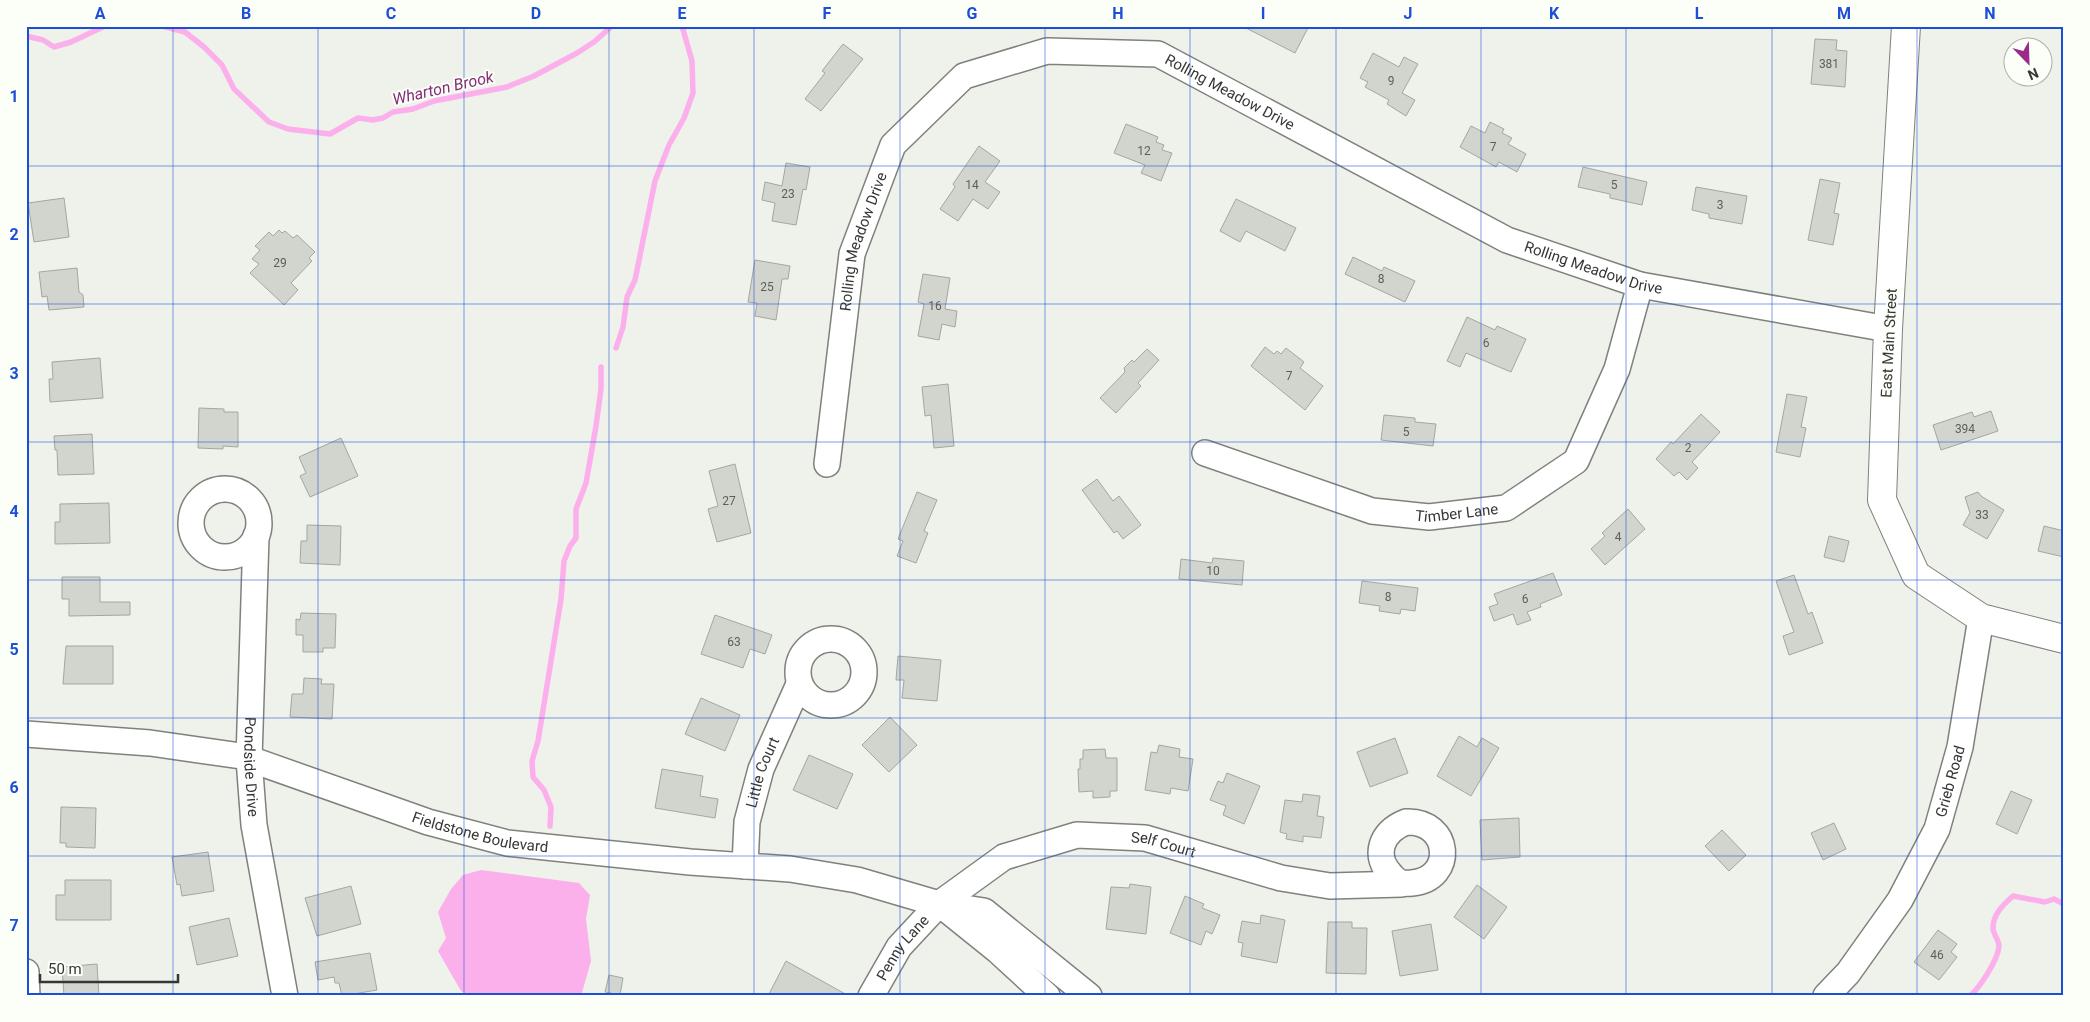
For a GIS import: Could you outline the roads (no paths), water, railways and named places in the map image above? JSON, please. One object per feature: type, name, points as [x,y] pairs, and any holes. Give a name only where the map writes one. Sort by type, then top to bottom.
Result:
[{"type":"main road","name":"East Main Street","points":[[1906,26],[1888,329],[1882,500],[1916,575],[1981,618]]},
{"type":"main road","points":[[1981,618],[2064,639]]},
{"type":"street","name":"Rolling Meadow Drive","points":[[826,464],[852,254],[893,145],[964,76],[1047,51],[1158,54],[1507,240],[1640,285],[1888,329]]},
{"type":"street","name":"Timber Lane","points":[[1205,453],[1372,511],[1429,518],[1506,508],[1576,461],[1617,369],[1640,285]]},
{"type":"street","name":"Pondside Drive","points":[[256,536],[249,759],[254,825],[284,996]]},
{"type":"street","name":"Grieb Road","points":[[1826,996],[1848,973],[1900,900],[1937,829],[1960,747],[1981,618]]},
{"type":"street","name":"Little Court","points":[[745,866],[747,822],[762,769],[799,684]]},
{"type":"street","name":"Fieldstone Boulevard","points":[[26,734],[150,743],[241,756],[428,822],[508,843],[690,862],[790,868],[857,880],[939,904],[984,911],[1089,996]]},
{"type":"street","name":"Self Court","points":[[939,904],[1004,857],[1077,835],[1144,838],[1282,878],[1330,886],[1402,884]]},
{"type":"street","name":"Fieldstone Boulevard","points":[[939,904],[997,950],[1046,996]]},
{"type":"street","name":"Penny Lane","points":[[872,996],[899,947],[939,904]]},
{"type":"street","points":[[26,972],[27,996]]},
{"type":"waterway","name":"Wharton Brook","points":[[26,36],[43,40],[54,47],[71,42],[105,26]]},
{"type":"waterway","name":"Wharton Brook","points":[[162,26],[185,32],[204,47],[222,65],[234,89],[269,122],[288,129],[330,134],[358,118],[373,120],[383,118],[393,112],[413,109],[434,101],[507,87],[534,76],[577,53],[594,42],[612,26]]},
{"type":"waterway","points":[[616,348],[623,327],[627,297],[635,280],[655,181],[669,145],[684,118],[693,93],[692,61],[682,26]]},
{"type":"waterway","points":[[550,826],[551,807],[544,790],[533,777],[532,761],[538,741],[561,599],[564,561],[570,546],[576,538],[576,509],[586,483],[596,426],[601,389],[601,367]]},
{"type":"waterway","points":[[1970,996],[1992,966],[1999,946],[1993,930],[1993,923],[1999,910],[2013,896],[2045,902],[2054,899],[2064,904]]}]
